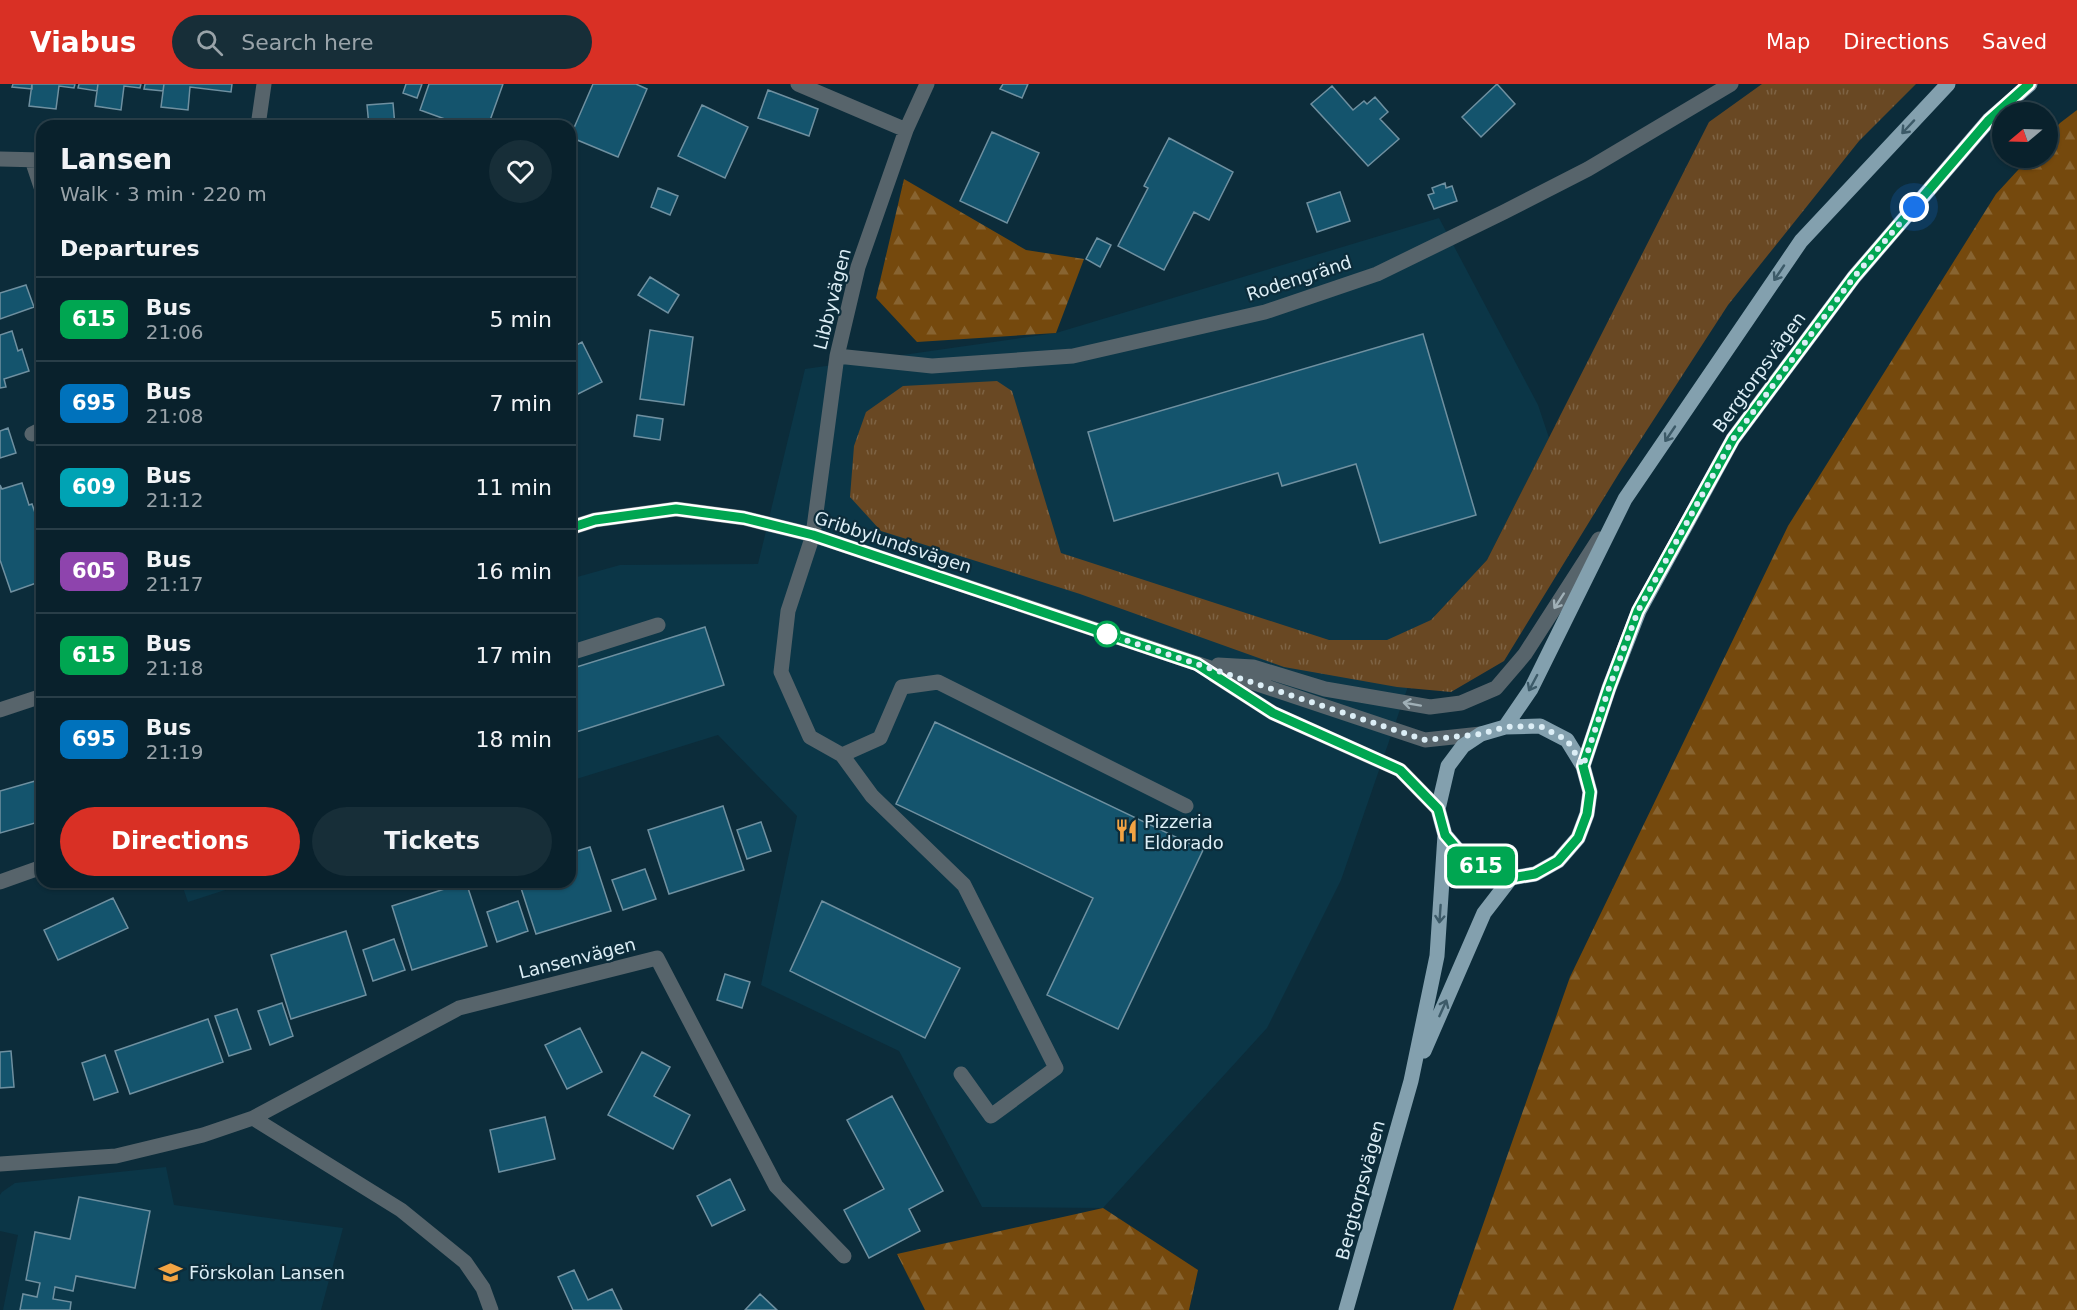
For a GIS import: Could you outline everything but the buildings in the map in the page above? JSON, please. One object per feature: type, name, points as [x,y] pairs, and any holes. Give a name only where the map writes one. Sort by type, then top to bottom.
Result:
[{"type":"main road","name":"Bergtorpsvägen","points":[[1505,727],[1531,689],[1625,499],[1801,241],[1948,84]]},
{"type":"main road","name":"Bergtorpsvägen","points":[[1583,766],[1638,611],[1733,439],[1854,277],[1989,120],[2030,84]]},
{"type":"main road","name":"Bergtorpsvägen","points":[[1346,1310],[1411,1081],[1437,956],[1445,835],[1438,809],[1448,766],[1464,746],[1481,734],[1505,727],[1540,726],[1567,740],[1583,766],[1590,792],[1587,814],[1578,838],[1558,861],[1535,874],[1511,878],[1484,868],[1463,856],[1445,835]]},
{"type":"main road","name":"Bergtorpsvägen","points":[[1411,1081],[1484,914],[1511,878]]},
{"type":"street","points":[[259,120],[264,84]]},
{"type":"street","points":[[798,84],[906,130]]},
{"type":"street","name":"Libbyvägen","points":[[842,755],[810,737],[781,672],[788,611],[813,535],[837,356],[858,267],[906,130],[927,84]]},
{"type":"street","name":"Rodengränd","points":[[837,356],[932,366],[1073,356],[1265,312],[1377,274],[1494,218],[1588,169],[1731,84]]},
{"type":"street","points":[[0,159],[36,160]]},
{"type":"street","points":[[1197,664],[1253,667],[1325,689],[1430,707],[1461,703],[1496,688],[1525,654],[1625,499]]},
{"type":"street","name":"Gribbylundsvägen","points":[[576,526],[595,520],[676,509],[744,518],[813,535],[1425,740],[1481,734]]},
{"type":"street","points":[[576,651],[658,625]]},
{"type":"street","name":"Gribbylundsvägen","points":[[1197,664],[1273,713],[1400,770],[1438,809]]},
{"type":"street","points":[[961,1074],[991,1116],[1056,1068],[964,885],[873,796],[842,755],[880,738],[902,687],[938,682],[1186,806]]},
{"type":"street","points":[[0,710],[36,698]]},
{"type":"street","points":[[0,882],[36,869]]},
{"type":"street","name":"Lansenvägen","points":[[0,1164],[116,1156],[203,1135],[253,1118],[459,1008],[657,958],[776,1186],[844,1256]]},
{"type":"street","points":[[253,1118],[400,1210],[465,1262],[483,1288],[491,1310]]},
{"type":"shaded area","points":[[1439,218],[1538,405],[1549,438],[1487,560],[1431,620],[1341,880],[1267,1028],[1103,1208],[982,1207],[899,1051],[761,985],[797,816],[718,735],[576,779],[576,577],[620,565],[758,564],[805,369],[1056,333]]},
{"type":"shaded area","points":[[183,888],[231,888],[188,902]]},
{"type":"shaded area","name":"Förskolan Lansen","points":[[166,1167],[174,1205],[343,1228],[321,1310],[3,1310],[18,1235],[0,1231],[0,1195],[2,1192],[15,1183]]},
{"type":"green space","points":[[1762,84],[1916,84],[1859,141],[1728,305],[1621,470],[1504,661],[1451,692],[1397,687],[1284,667],[1080,594],[881,531],[850,497],[854,446],[866,412],[903,386],[997,381],[1012,391],[1061,553],[1329,640],[1387,640],[1431,620],[1487,560],[1709,122]]},
{"type":"green space","points":[[2077,110],[2077,1310],[1453,1310],[1570,977],[1788,526],[1996,194],[2020,168],[2058,168],[2058,125]]},
{"type":"green space","points":[[904,179],[1026,250],[1084,259],[1056,333],[917,342],[876,298]]},
{"type":"green space","points":[[1103,1208],[1198,1270],[1189,1310],[925,1310],[897,1254]]},
{"type":"bus line","name":"615","points":[[576,526],[595,520],[676,509],[744,518],[813,535],[1197,664],[1273,713],[1400,770],[1438,809],[1445,835],[1463,856],[1484,868],[1511,878],[1535,874],[1558,861],[1578,838],[1587,814],[1590,792],[1583,766],[1638,611],[1733,439],[1854,277],[1989,120],[2029,84]]},
{"type":"place","name":"Pizzeria Eldorado","points":[[1126,831]]},
{"type":"place","name":"Förskolan Lansen","points":[[171,1272]]},
{"type":"route","points":[[1107,634],[1425,740],[1481,734],[1505,727],[1540,726],[1567,740],[1583,766],[1638,611],[1733,439],[1854,277],[1914,207]]}]
